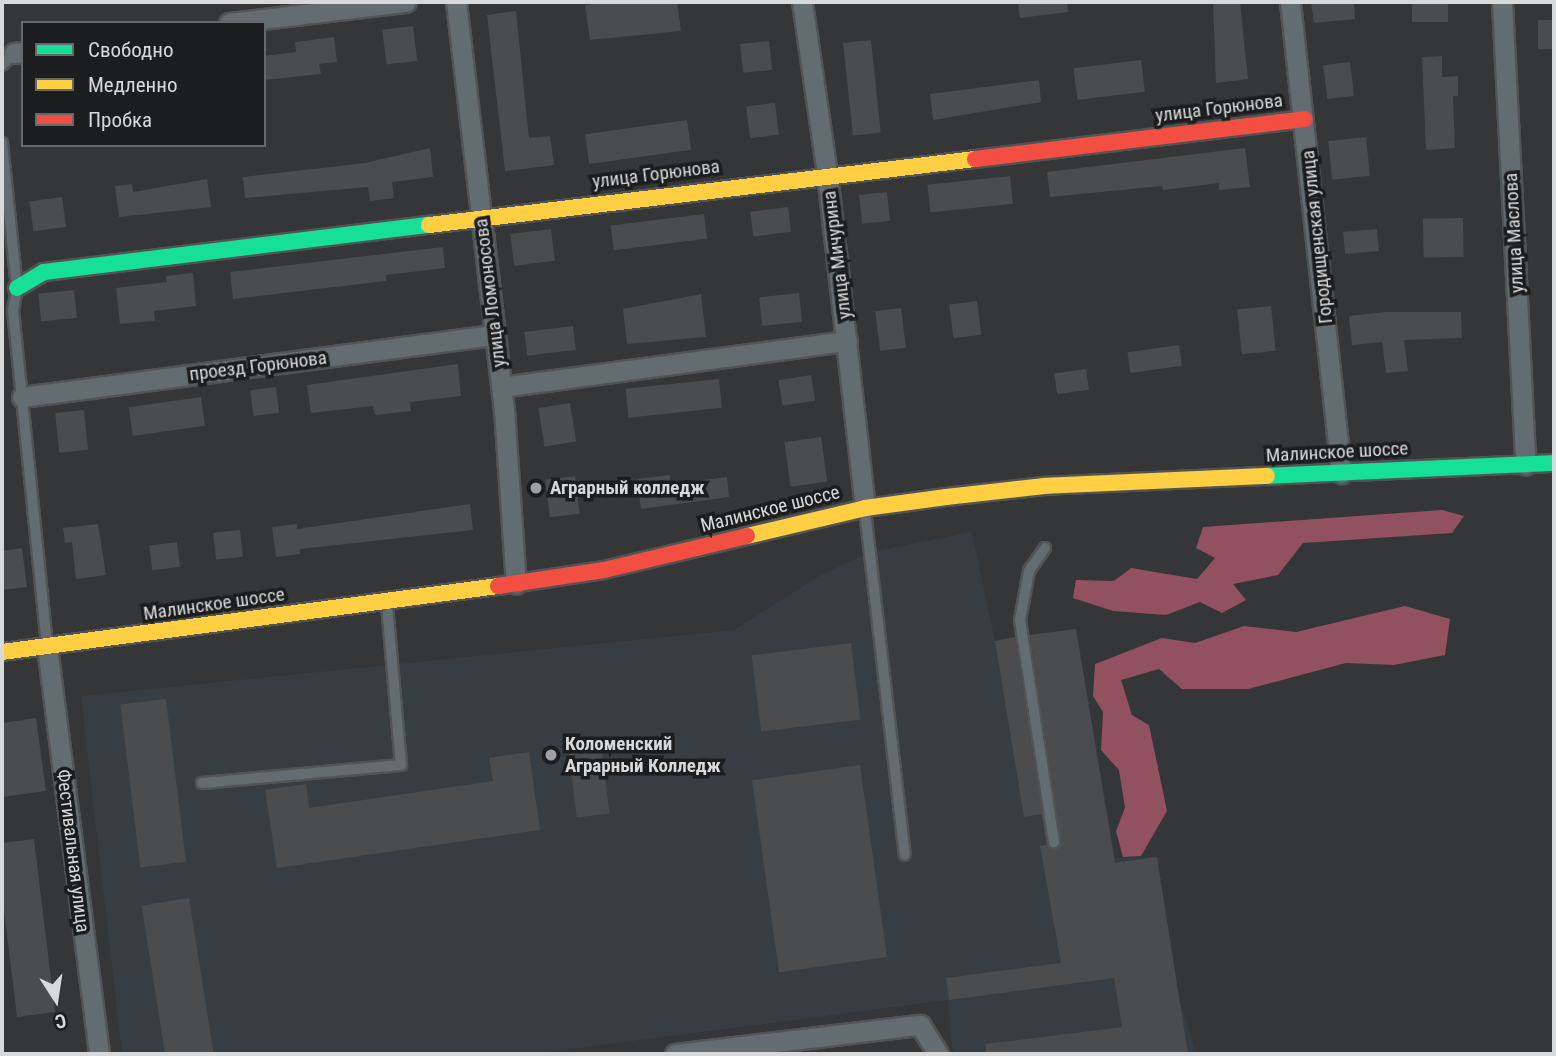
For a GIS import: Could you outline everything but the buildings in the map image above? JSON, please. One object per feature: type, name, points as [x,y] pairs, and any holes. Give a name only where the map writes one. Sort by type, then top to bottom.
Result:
[{"type":"main road","name":"улица Горюнова","points":[[17,288],[28,278],[44,272],[827,174],[1306,119]]},
{"type":"main road","name":"Малинское шоссе","points":[[2,652],[604,570],[865,508],[1044,486],[1554,463]]},
{"type":"street","points":[[246,21],[407,2]]},
{"type":"street","name":"улица Ломоносова","points":[[456,2],[501,387],[516,584]]},
{"type":"street","name":"улица Мичурина","points":[[802,2],[827,174],[865,508]]},
{"type":"street","name":"Городищенская улица","points":[[1290,2],[1306,119],[1341,473]]},
{"type":"street","name":"улица Маслова","points":[[1502,2],[1525,464]]},
{"type":"street","name":"проезд Горюнова","points":[[22,397],[495,335]]},
{"type":"street","points":[[501,387],[847,341]]},
{"type":"street","name":"Фестивальная улица","points":[[47,647],[99,1054]]},
{"type":"street","points":[[675,1054],[920,1025],[938,1054]]},
{"type":"lane","points":[[2,143],[17,288],[13,310],[47,647]]},
{"type":"lane","points":[[865,508],[905,855]]},
{"type":"lane","points":[[1045,548],[1029,570],[1020,620],[1054,842]]},
{"type":"lane","points":[[202,783],[401,765],[386,601]]},
{"type":"shaded area","points":[[1442,510],[1464,516],[1452,533],[1303,543],[1278,575],[1233,584],[1246,600],[1222,613],[1200,602],[1166,615],[1113,611],[1073,598],[1076,580],[1114,581],[1131,568],[1197,579],[1215,558],[1196,548],[1203,527]]},
{"type":"shaded area","name":"Коломенский Аграрный Колледж","points":[[972,532],[995,641],[1076,629],[1115,858],[1157,857],[1177,993],[1197,1054],[953,1054],[948,1000],[532,1054],[122,1054],[81,696],[734,630],[821,575],[870,552]]},
{"type":"shaded area","points":[[1405,606],[1450,619],[1445,655],[1394,665],[1346,663],[1248,689],[1182,689],[1159,669],[1121,680],[1132,715],[1149,725],[1167,811],[1141,856],[1123,857],[1116,831],[1125,808],[1119,770],[1101,750],[1103,712],[1093,696],[1095,664],[1162,638],[1195,643],[1244,626],[1296,632]]},
{"type":"traffic: fast","points":[[17,288],[44,272],[429,225]]},
{"type":"traffic: fast","points":[[1267,476],[1554,463]]},
{"type":"traffic: slow","points":[[429,225],[975,159]]},
{"type":"traffic: slow","points":[[747,536],[865,508],[946,497],[1044,486],[1267,476]]},
{"type":"traffic: slow","points":[[2,652],[498,586]]},
{"type":"traffic: jam","points":[[975,159],[1305,119]]},
{"type":"traffic: jam","points":[[498,586],[604,570],[747,536]]},
{"type":"place","name":"Аграрный колледж","points":[[536,488]]},
{"type":"place","name":"Коломенский Аграрный Колледж","points":[[551,755]]}]
